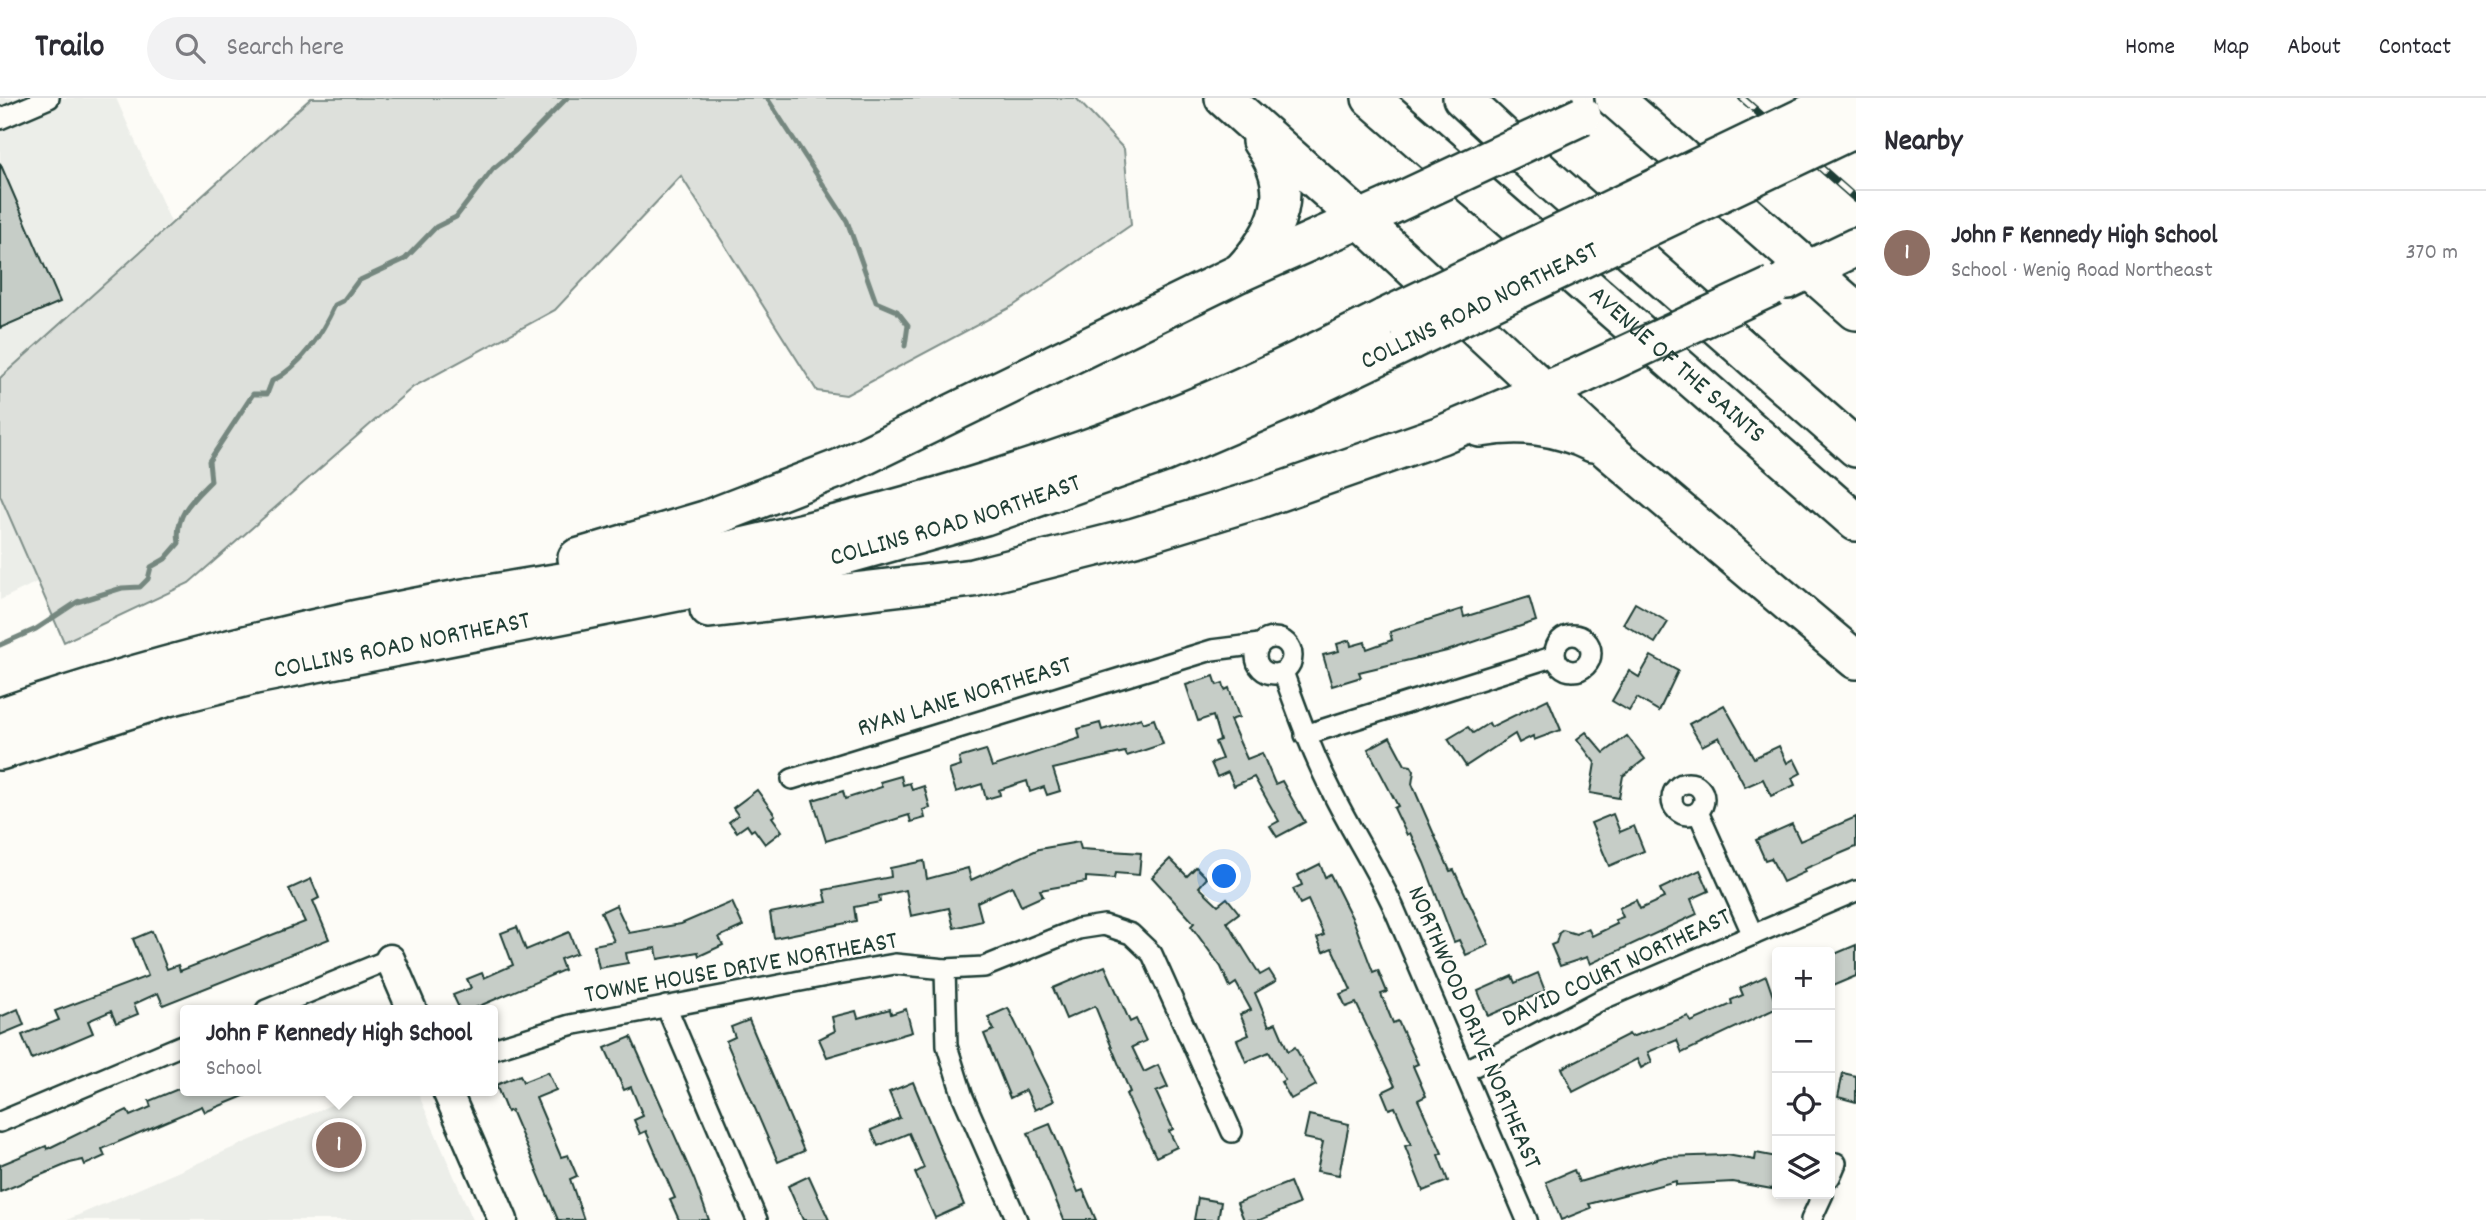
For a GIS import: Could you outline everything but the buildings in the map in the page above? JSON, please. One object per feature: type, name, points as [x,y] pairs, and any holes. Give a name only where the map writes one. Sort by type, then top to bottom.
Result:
[{"type":"highway","points":[[1224,98],[1376,213],[1545,390],[1609,452],[1856,660]]},
{"type":"highway","points":[[1224,98],[1271,155],[1281,185],[1278,214],[1267,241],[1239,273]]},
{"type":"highway","points":[[1462,98],[1550,180],[1856,448]]},
{"type":"highway","points":[[1484,98],[1550,180]]},
{"type":"highway","name":"COLLINS ROAD NORTHEAST","points":[[0,751],[169,697],[255,675],[799,568],[985,516],[1176,447],[1278,404],[1397,329],[1843,98]]},
{"type":"highway","name":"AVENUE OF THE SAINTS","points":[[1372,99],[1856,522]]},
{"type":"highway","points":[[333,625],[609,549],[761,500],[840,468],[1239,273],[1376,213],[1618,99],[1856,311]]},
{"type":"highway","name":"COLLINS ROAD NORTHEAST","points":[[0,717],[161,666],[333,625],[689,558],[912,504],[1153,424],[1266,376],[1397,329],[1856,128]]},
{"type":"highway","points":[[444,637],[973,578],[1147,533],[1259,499],[1441,435],[1581,375],[1849,251]]},
{"type":"highway","points":[[1441,435],[1500,424],[1538,425],[1572,433],[1609,452]]},
{"type":"street","points":[[0,119],[48,98]]},
{"type":"street","points":[[1271,638],[1287,643],[1293,658],[1283,672],[1270,674],[1260,668],[1256,656],[1260,644],[1271,638]]},
{"type":"street","name":"RYAN LANE NORTHEAST","points":[[792,779],[1212,650],[1260,644]]},
{"type":"street","points":[[1305,735],[1555,656]]},
{"type":"street","name":"NORTHWOOD DRIVE NORTHEAST","points":[[1283,672],[1305,735],[1333,794],[1370,858],[1465,1071],[1527,1220]]},
{"type":"street","points":[[1698,812],[1753,935]]},
{"type":"street","name":"DAVID COURT NORTHEAST","points":[[1465,1071],[1603,999],[1856,891]]},
{"type":"street","name":"TOWNE HOUSE DRIVE NORTHEAST","points":[[498,1047],[570,1025],[895,964],[945,969],[984,967],[1078,929],[1104,925],[1131,934],[1152,954],[1231,1132]]},
{"type":"street","points":[[278,1005],[390,959],[410,1005]]},
{"type":"street","points":[[945,969],[947,1046],[964,1097],[1017,1220]]},
{"type":"street","points":[[666,1006],[757,1220]]},
{"type":"street","points":[[0,1122],[180,1046]]},
{"type":"street","points":[[449,1096],[503,1220]]},
{"type":"street","points":[[1811,1220],[1820,1199]]},
{"type":"shaded area","points":[[0,98],[116,98],[171,222],[0,378]]},
{"type":"shaded area","points":[[311,98],[1076,98],[1124,149],[1131,225],[1013,306],[846,395],[817,391],[681,176],[555,310],[413,387],[189,583],[64,642],[0,495],[0,378]]},
{"type":"shaded area","points":[[0,495],[37,582],[0,600]]},
{"type":"shaded area","points":[[352,1096],[419,1096],[473,1220],[67,1220]]},
{"type":"waterway","points":[[0,645],[36,629],[77,602],[122,588],[140,587],[148,579],[151,567],[165,559],[179,543],[179,524],[186,508],[211,481],[209,461],[253,394],[267,394],[272,381],[301,358],[317,338],[335,305],[343,301],[358,281],[405,259],[436,227],[456,217],[493,169],[516,150],[567,98]]},
{"type":"waterway","points":[[767,98],[847,221],[876,302],[897,311],[908,325],[905,346]]},
{"type":"railway","points":[[1742,98],[1856,199]]},
{"type":"place","name":"John F Kennedy High School","points":[[339,1145]]}]
